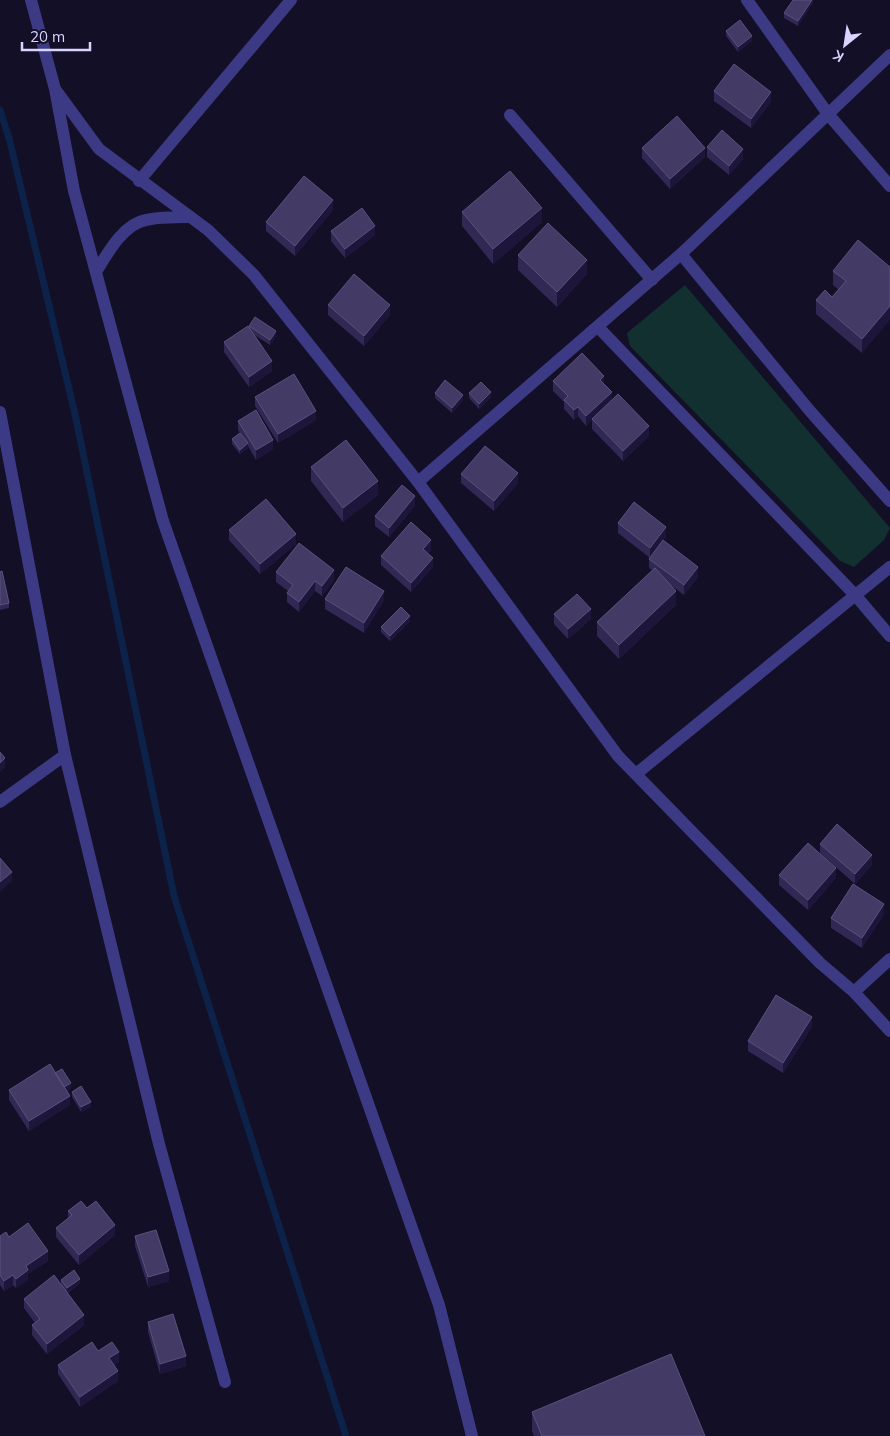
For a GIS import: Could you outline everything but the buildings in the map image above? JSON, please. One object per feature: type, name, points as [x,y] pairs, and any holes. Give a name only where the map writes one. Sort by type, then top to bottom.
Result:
[{"type":"street","points":[[31,0],[55,89],[74,191],[163,521],[439,1305],[472,1436]]},
{"type":"street","points":[[138,180],[291,0]]},
{"type":"street","points":[[747,0],[828,114],[890,186]]},
{"type":"street","points":[[418,482],[681,254],[890,55]]},
{"type":"street","points":[[55,89],[99,149],[138,180],[208,230],[254,275],[418,482],[618,756],[820,963],[854,992],[890,1031]]},
{"type":"street","points":[[510,115],[652,280]]},
{"type":"street","points":[[96,272],[108,252],[127,230],[144,220],[188,217]]},
{"type":"street","points":[[681,254],[810,411],[890,501]]},
{"type":"street","points":[[598,327],[856,596],[890,636]]},
{"type":"street","points":[[0,412],[65,755],[160,1144],[225,1382]]},
{"type":"street","points":[[636,774],[890,567]]},
{"type":"street","points":[[0,802],[65,755]]},
{"type":"street","points":[[854,992],[890,959]]},
{"type":"green space","points":[[685,285],[890,528],[884,540],[854,567],[840,561],[630,346],[627,333]]},
{"type":"waterway","points":[[0,110],[9,138],[75,414],[174,896],[346,1436]]}]
